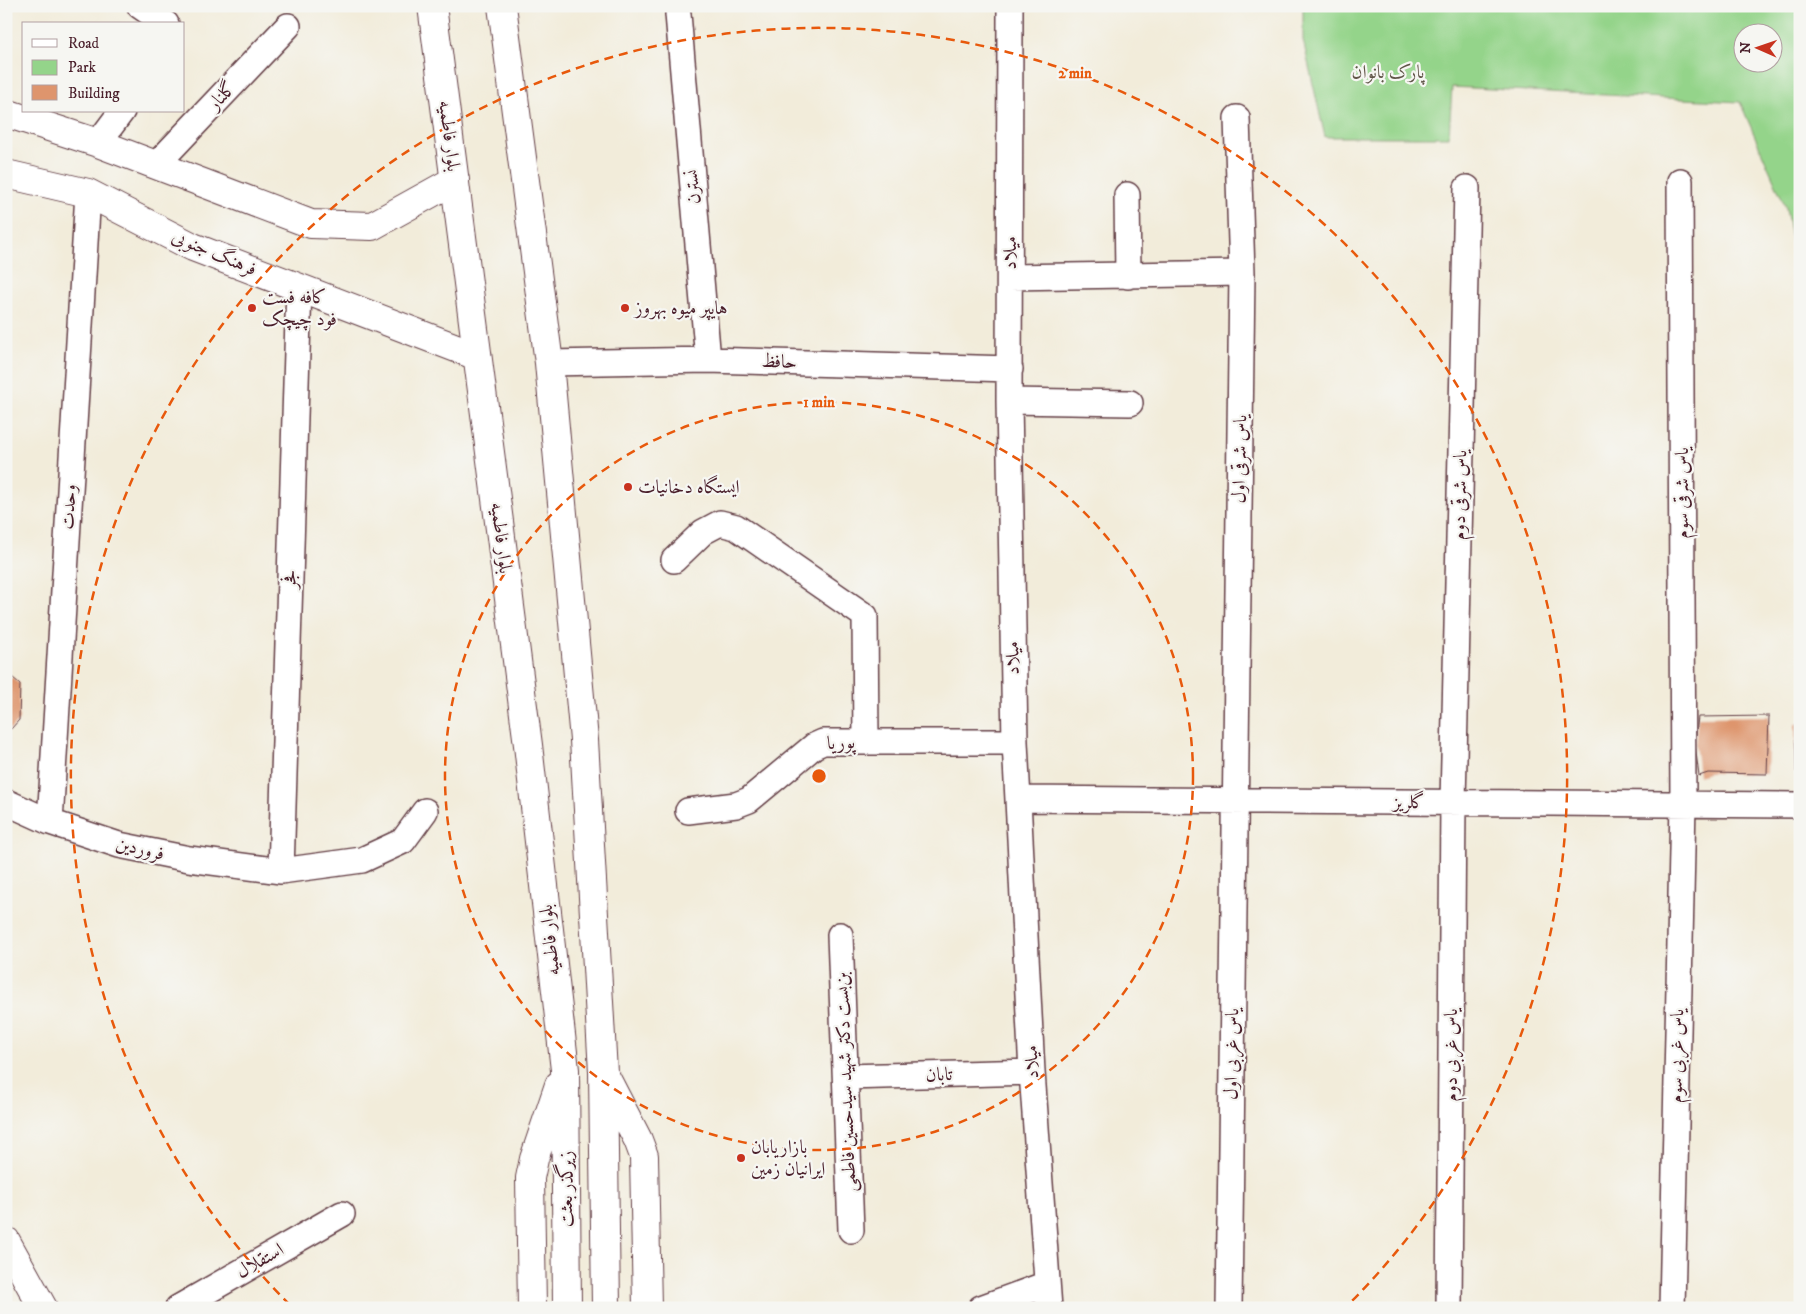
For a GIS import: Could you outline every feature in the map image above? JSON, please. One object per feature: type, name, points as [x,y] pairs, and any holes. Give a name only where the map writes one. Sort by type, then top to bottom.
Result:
[{"type":"main road","name":"بلوار فاطمیه","points":[[432,6],[528,745],[565,1070]]},
{"type":"main road","points":[[502,6],[549,363],[584,740],[603,1072],[638,1140],[644,1156],[648,1308]]},
{"type":"main road","points":[[6,113],[98,143],[311,224],[372,226],[454,180]]},
{"type":"main road","name":"فرهنگ جنوبی","points":[[6,174],[88,193],[193,247],[477,356]]},
{"type":"main road","points":[[532,1308],[530,1178],[534,1159],[565,1070]]},
{"type":"main road","name":"زیرگذر بعثت","points":[[565,1070],[567,1308]]},
{"type":"main road","name":"زیرگذر بعثت","points":[[603,1072],[606,1308]]},
{"type":"main road","points":[[6,1241],[43,1308]]},
{"type":"street","points":[[140,6],[163,22]]},
{"type":"street","name":"میلاد","points":[[1010,6],[1009,401],[1015,742],[1032,1072],[1048,1296]]},
{"type":"street","name":"نسترن","points":[[678,14],[708,360]]},
{"type":"street","name":"گلنار","points":[[156,166],[288,26]]},
{"type":"street","points":[[98,143],[121,112]]},
{"type":"street","name":"یاس شرقی اول","points":[[1235,800],[1242,273],[1237,118]]},
{"type":"street","name":"یاس شرقی سوم","points":[[1680,182],[1683,804]]},
{"type":"street","name":"یاس شرقی دوم","points":[[1453,802],[1467,188]]},
{"type":"street","name":"وحدت","points":[[50,822],[88,193]]},
{"type":"street","points":[[1127,195],[1128,276]]},
{"type":"street","points":[[1010,277],[1242,273]]},
{"type":"street","name":"فجر","points":[[281,871],[299,287]]},
{"type":"street","name":"حافظ","points":[[549,363],[708,360],[1010,369]]},
{"type":"street","points":[[1009,401],[1130,403]]},
{"type":"street","points":[[674,560],[703,532],[720,523],[736,527],[865,616],[866,742]]},
{"type":"street","name":"پوریا","points":[[688,811],[736,805],[749,800],[814,746],[823,742],[1015,742]]},
{"type":"street","name":"گلریز","points":[[1018,799],[1800,805]]},
{"type":"street","name":"یاس غربی اول","points":[[1229,1308],[1235,800]]},
{"type":"street","name":"فروردین","points":[[6,802],[50,822],[119,845],[189,859],[281,871],[362,860],[403,841],[425,811]]},
{"type":"street","name":"یاس غربی دوم","points":[[1449,1308],[1453,802]]},
{"type":"street","name":"یاس غربی سوم","points":[[1672,1308],[1683,804]]},
{"type":"street","name":"بن‌بست دکتر شهید سیدحسین فاطمی","points":[[840,935],[851,1230]]},
{"type":"street","name":"تابان","points":[[846,1078],[1032,1072]]},
{"type":"street","name":"استقلال","points":[[178,1308],[342,1214]]},
{"type":"street","points":[[981,1308],[1048,1296]]},
{"type":"green space","name":"پارک بانوان","points":[[1303,6],[1800,6],[1800,294],[1786,208],[1740,102],[1452,87],[1449,137],[1325,137],[1303,40]]},
{"type":"building","points":[[6,677],[12,677],[20,684],[19,720],[11,729],[6,729]]},
{"type":"building","points":[[1769,716],[1767,774],[1708,773],[1699,776],[1695,744],[1698,717]]},
{"type":"building","points":[[1795,724],[1800,724],[1800,772],[1796,772]]},
{"type":"place","name":"کافه فست فود چیچک","points":[[252,308]]},
{"type":"place","name":"هایپر میوه بهروز","points":[[625,308]]},
{"type":"place","name":"ایستگاه دخانیات","points":[[628,487]]},
{"type":"place","name":"بازاریابان ایرانیان زمین","points":[[741,1158]]}]
